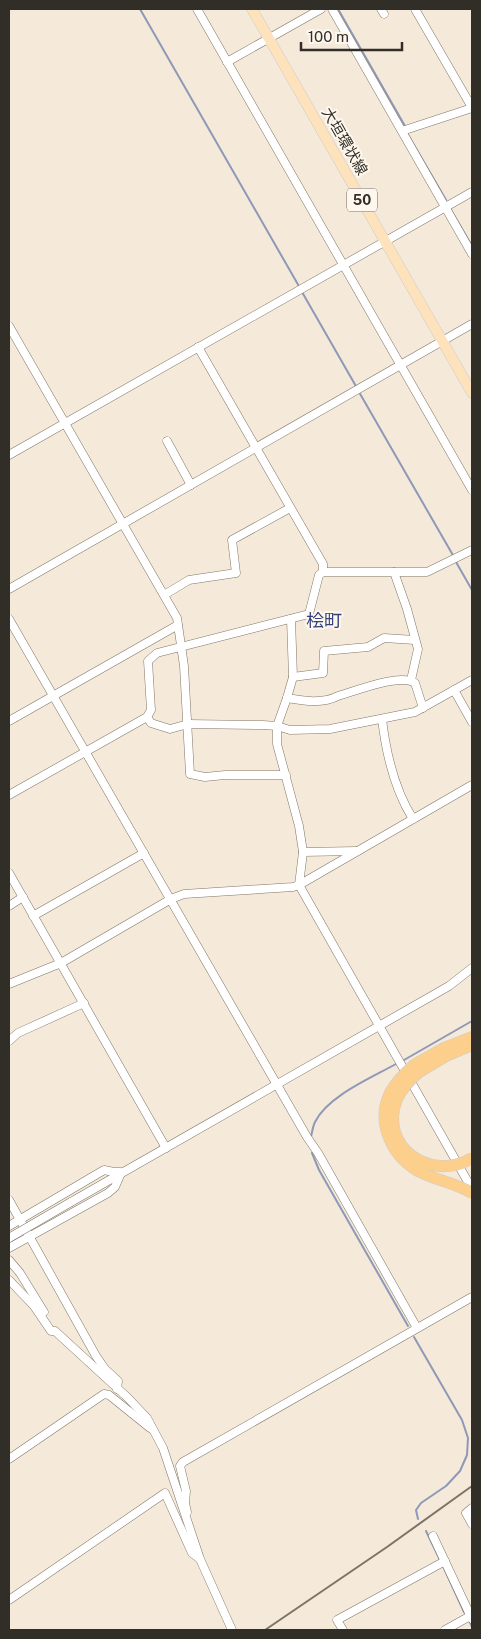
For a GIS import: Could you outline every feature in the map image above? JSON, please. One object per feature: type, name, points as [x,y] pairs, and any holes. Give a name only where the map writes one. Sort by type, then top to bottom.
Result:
[{"type":"highway","points":[[472,1037],[444,1048],[414,1065],[404,1074],[391,1091],[385,1112],[387,1133],[396,1152],[404,1160],[420,1172],[472,1193]]},
{"type":"highway","points":[[472,1045],[446,1056],[419,1072],[402,1090],[394,1110],[393,1119],[396,1135],[405,1150],[411,1156],[426,1164],[446,1167],[456,1166],[472,1158]]},
{"type":"main road","name":"大垣環状線","points":[[252,9],[472,392]]},
{"type":"street","points":[[197,9],[472,490]]},
{"type":"street","points":[[227,62],[321,9]]},
{"type":"street","points":[[332,9],[472,254]]},
{"type":"street","points":[[402,131],[472,108],[415,9]]},
{"type":"street","points":[[9,455],[472,192]]},
{"type":"street","points":[[9,589],[472,324]]},
{"type":"street","points":[[9,326],[177,618],[188,724],[190,774],[205,777],[226,774],[286,775]]},
{"type":"street","points":[[198,347],[323,564],[323,572]]},
{"type":"street","points":[[167,442],[191,485]]},
{"type":"street","points":[[164,595],[189,580],[236,573],[232,540],[290,508]]},
{"type":"street","points":[[9,795],[146,717],[151,710],[148,661],[157,653],[309,614],[319,575],[323,572],[427,572],[472,550]]},
{"type":"street","points":[[394,572],[418,649],[411,680]]},
{"type":"street","points":[[9,619],[417,1328]]},
{"type":"street","points":[[291,619],[293,677],[277,726],[277,744],[300,826],[303,852],[300,884],[472,1189]]},
{"type":"street","points":[[9,721],[178,625]]},
{"type":"street","points":[[293,677],[322,673],[324,651],[368,647],[384,638],[415,640]]},
{"type":"street","points":[[287,698],[305,701],[330,699],[393,680],[411,680],[415,682],[423,708]]},
{"type":"street","points":[[146,717],[151,723],[170,730],[188,724],[277,726],[290,730],[344,727],[415,712],[472,680]]},
{"type":"street","points":[[454,690],[472,722]]},
{"type":"street","points":[[382,719],[385,746],[393,772],[405,807],[413,819]]},
{"type":"street","points":[[9,984],[61,963],[171,899],[184,894],[293,887],[300,884],[472,785]]},
{"type":"street","points":[[303,852],[359,851]]},
{"type":"street","points":[[33,916],[144,853]]},
{"type":"street","points":[[9,873],[166,1148]]},
{"type":"street","points":[[9,906],[23,898]]},
{"type":"street","points":[[9,1238],[449,986],[472,968]]},
{"type":"street","points":[[9,1041],[18,1033],[84,1003]]},
{"type":"street","points":[[9,1226],[104,1170],[122,1172]]},
{"type":"street","points":[[9,1248],[108,1193],[115,1187],[122,1172]]},
{"type":"street","points":[[9,1200],[96,1356],[118,1381],[117,1389]]},
{"type":"street","points":[[9,1260],[20,1273],[55,1331],[141,1410],[152,1428],[163,1448],[200,1559],[232,1630]]},
{"type":"street","points":[[9,1280],[34,1306],[51,1331],[55,1331]]},
{"type":"street","points":[[187,1523],[186,1491],[180,1466],[183,1462],[472,1296]]},
{"type":"street","points":[[9,1458],[104,1394],[110,1394],[152,1428]]},
{"type":"street","points":[[9,1600],[165,1493],[192,1553],[200,1559]]},
{"type":"street","points":[[472,1508],[466,1513],[472,1524]]},
{"type":"street","points":[[433,1536],[472,1617],[444,1630]]},
{"type":"street","points":[[343,1630],[337,1620],[444,1560]]},
{"type":"waterway","points":[[140,9],[300,288]]},
{"type":"waterway","points":[[338,9],[405,126]]},
{"type":"waterway","points":[[407,133],[446,200]]},
{"type":"waterway","points":[[451,210],[472,246]]},
{"type":"waterway","points":[[302,292],[357,388]]},
{"type":"waterway","points":[[359,392],[454,557]]},
{"type":"waterway","points":[[456,562],[472,590]]},
{"type":"waterway","points":[[404,1060],[472,1021]]},
{"type":"waterway","points":[[311,1137],[315,1122],[330,1104],[351,1088],[396,1064]]},
{"type":"waterway","points":[[312,1153],[319,1170],[408,1326]]},
{"type":"waterway","points":[[414,1337],[462,1420],[468,1438],[467,1455],[460,1471],[446,1486],[421,1503],[416,1510],[418,1519]]},
{"type":"waterway","points":[[426,1531],[441,1562]]},
{"type":"waterway","points":[[443,1566],[464,1612]]},
{"type":"waterway","points":[[469,1620],[472,1627]]},
{"type":"railway","points":[[265,1630],[387,1547],[472,1486]]},
{"type":"district","name":"桧町","points":[[324,620]]}]
